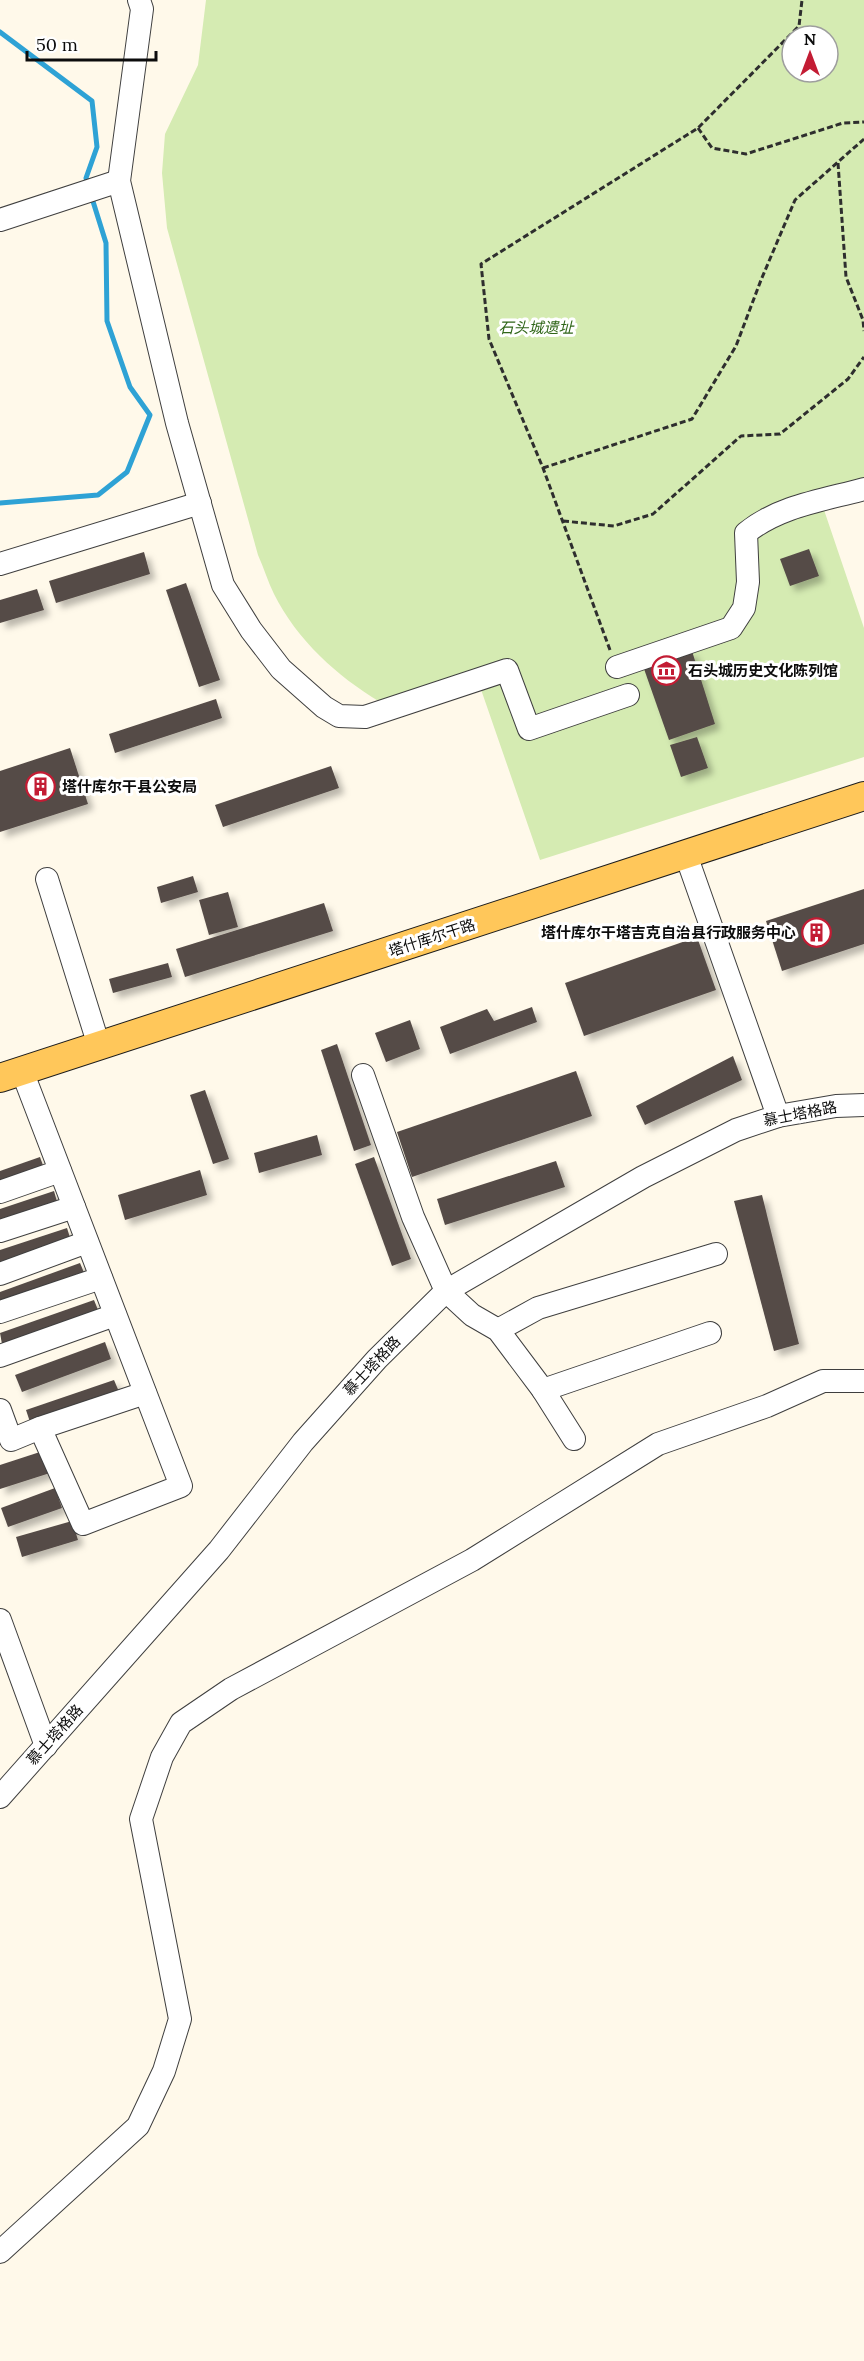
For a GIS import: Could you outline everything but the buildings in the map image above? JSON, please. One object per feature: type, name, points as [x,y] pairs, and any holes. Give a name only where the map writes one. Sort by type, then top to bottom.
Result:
[{"type":"main road","name":"塔什库尔干路","points":[[11,1075],[864,796]]},
{"type":"street","points":[[139,0],[142,9],[118,181],[177,423],[223,585],[250,630],[281,669],[339,716],[365,717],[507,670],[529,729],[628,695]]},
{"type":"street","points":[[0,220],[118,181]]},
{"type":"street","points":[[617,667],[731,628],[744,608],[748,582],[746,533],[757,524],[784,511],[864,489]]},
{"type":"street","points":[[0,564],[200,503]]},
{"type":"street","points":[[686,855],[778,1116]]},
{"type":"street","points":[[47,879],[99,1046]]},
{"type":"street","points":[[11,1075],[60,1172],[181,1486],[83,1524],[40,1428]]},
{"type":"street","points":[[363,1075],[413,1216],[446,1291],[472,1315],[498,1330],[543,1389],[574,1439]]},
{"type":"street","name":"慕士塔格路","points":[[0,1797],[219,1550],[303,1442],[377,1359],[446,1291],[643,1177],[736,1130],[778,1116],[836,1106],[864,1105]]},
{"type":"street","points":[[0,1192],[60,1172]]},
{"type":"street","points":[[0,1231],[74,1207]]},
{"type":"street","points":[[0,1274],[87,1242]]},
{"type":"street","points":[[498,1330],[538,1308],[716,1254]]},
{"type":"street","points":[[0,1312],[101,1278]]},
{"type":"street","points":[[0,1356],[115,1315]]},
{"type":"street","points":[[543,1389],[710,1333]]},
{"type":"street","points":[[0,2252],[138,2126],[164,2070],[180,2019],[141,1819],[162,1756],[181,1723],[231,1689],[472,1560],[658,1444],[767,1406],[823,1381],[864,1381]]},
{"type":"street","points":[[0,1410],[11,1440],[145,1393]]},
{"type":"street","points":[[0,1620],[46,1746]]},
{"type":"path","points":[[617,667],[543,468],[489,339],[481,264],[698,128],[800,26],[802,0]]},
{"type":"path","points":[[698,128],[712,148],[746,154],[843,123],[864,122]]},
{"type":"path","points":[[543,468],[692,419],[736,346],[795,201],[864,139]]},
{"type":"path","points":[[838,163],[846,277],[863,320],[864,330]]},
{"type":"path","points":[[563,521],[614,526],[653,514],[741,436],[780,434],[848,379],[864,357]]},
{"type":"green space","name":"石头城遗址","points":[[206,0],[864,0],[864,493],[822,504],[864,628],[864,757],[540,860],[476,675],[380,702],[349,681],[320,656],[306,642],[283,611],[258,555],[167,228],[162,173],[165,134],[198,65]]},
{"type":"waterway","points":[[0,32],[92,101],[97,147],[86,178],[89,186]]},
{"type":"waterway","points":[[0,503],[98,495],[127,472],[150,415],[130,387],[107,321],[106,243],[91,195]]},
{"type":"place","name":"石头城历史文化陈列馆","points":[[667,671]]},
{"type":"place","name":"塔什库尔干县公安局","points":[[41,787]]},
{"type":"place","name":"塔什库尔干塔吉克自治县行政服务中心","points":[[817,933]]}]
